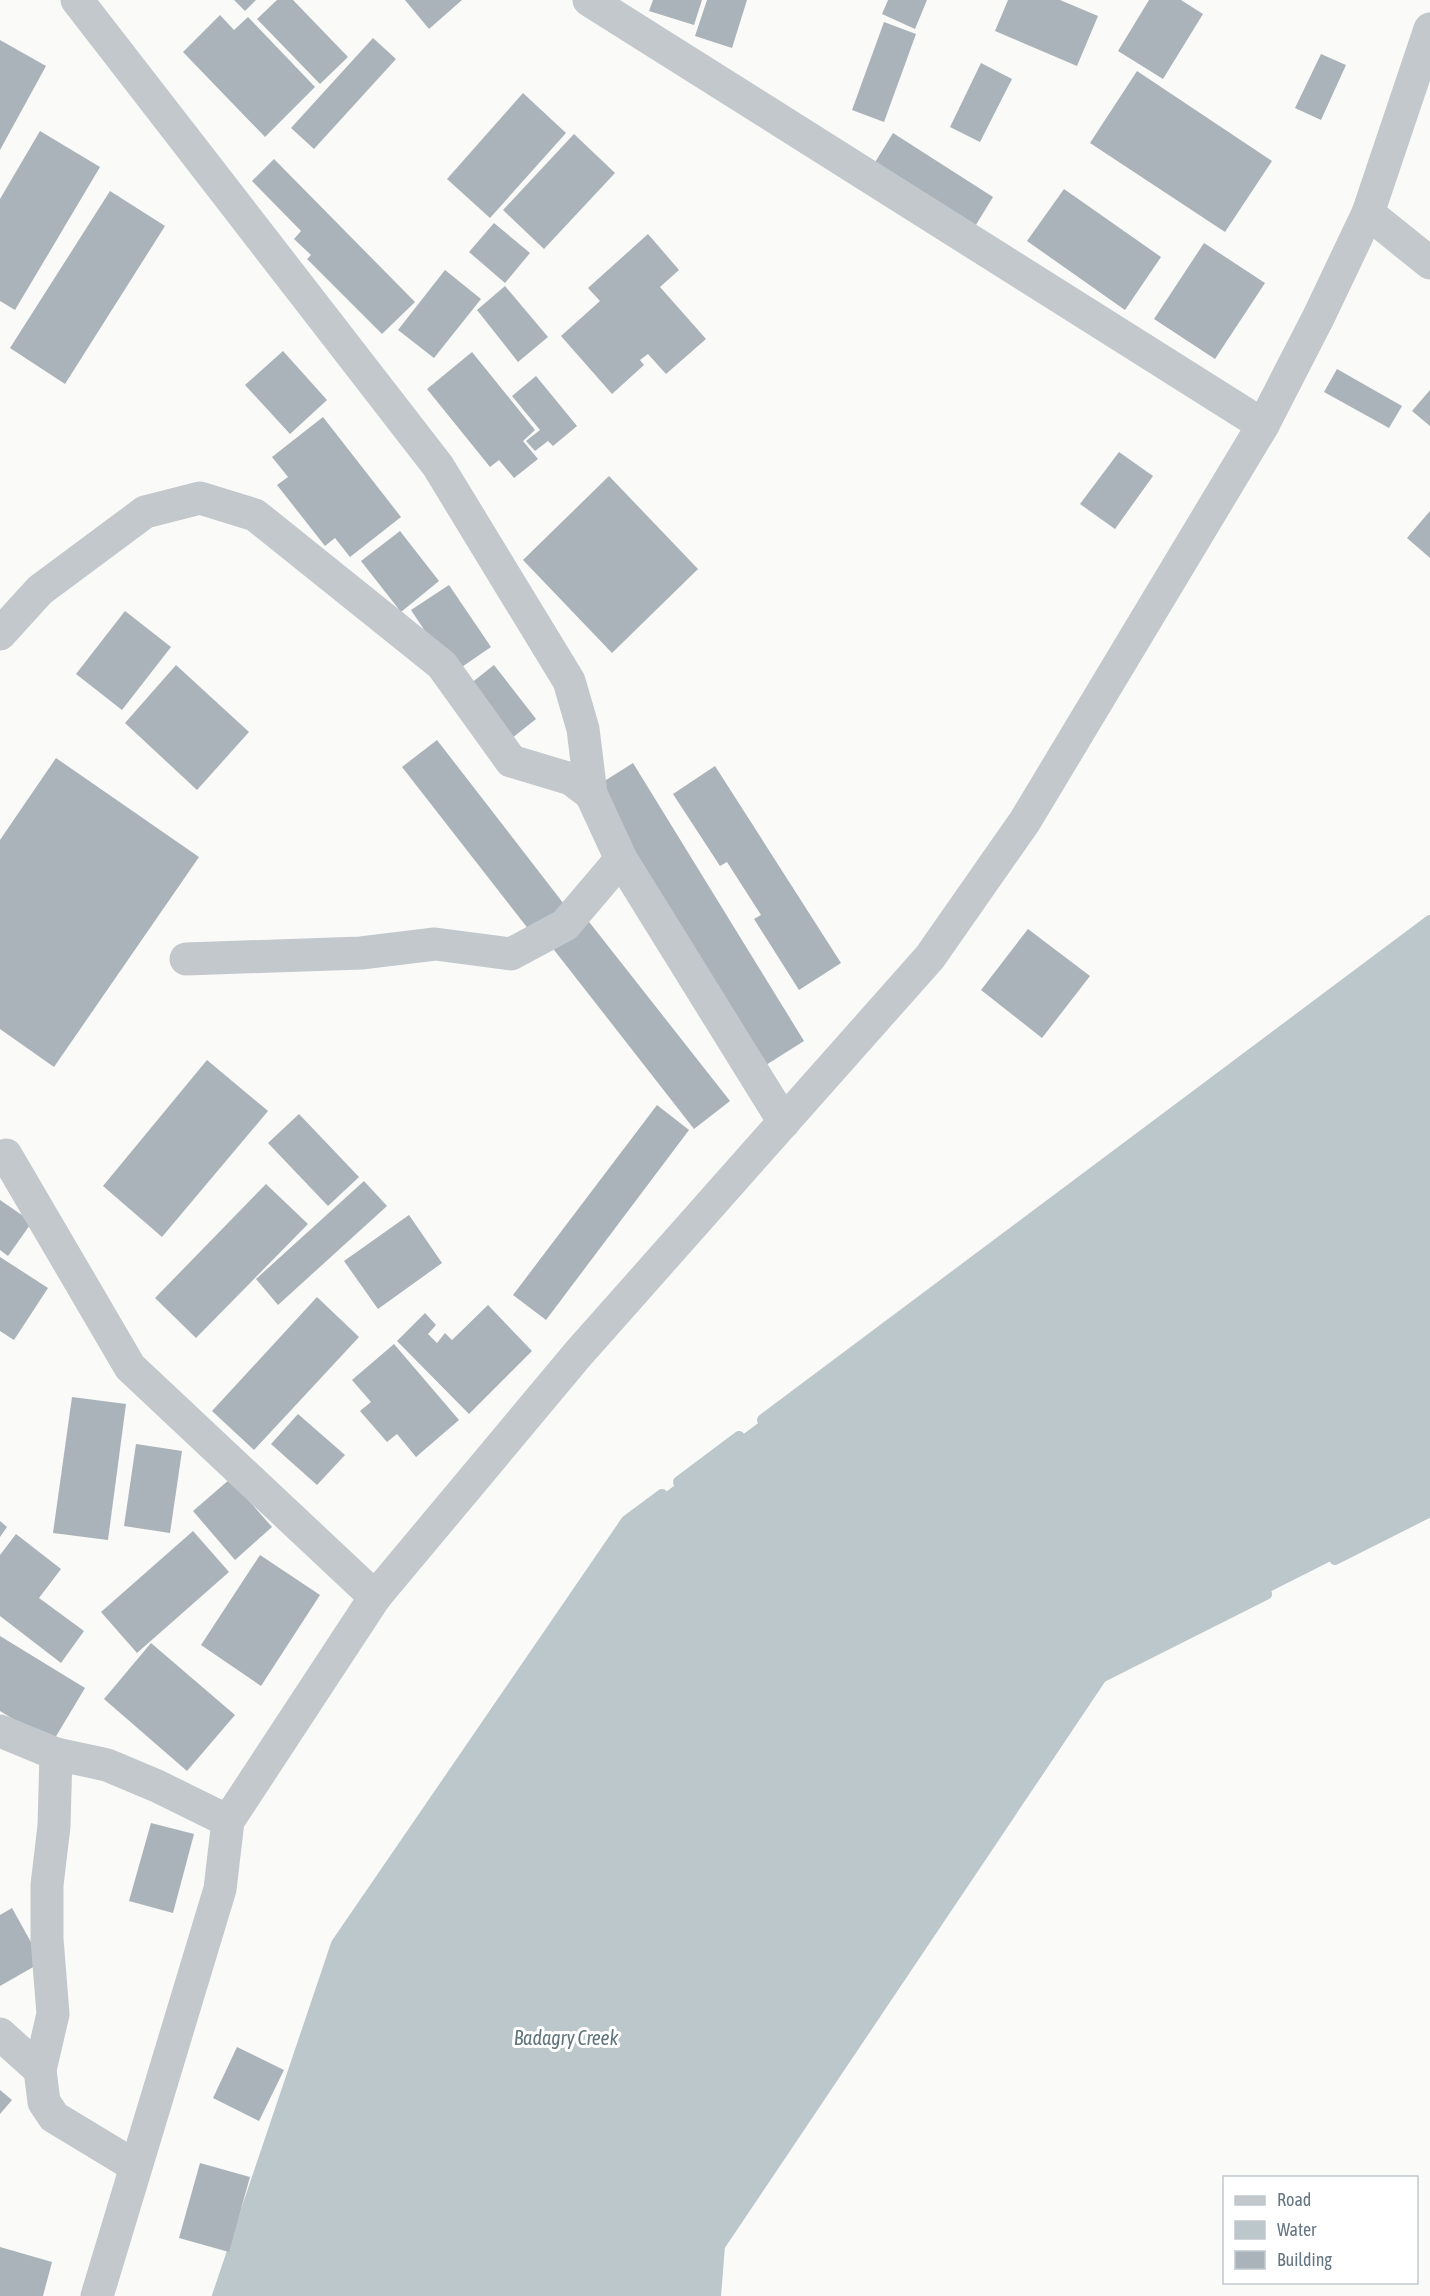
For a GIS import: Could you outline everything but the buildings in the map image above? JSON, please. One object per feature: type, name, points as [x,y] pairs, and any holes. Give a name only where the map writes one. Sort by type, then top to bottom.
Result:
[{"type":"street","points":[[77,0],[438,466],[569,681],[583,729],[591,794],[621,859],[784,1122]]},
{"type":"street","points":[[589,0],[1263,425]]},
{"type":"street","points":[[97,2296],[220,1888],[228,1821],[375,1597],[578,1354],[930,957],[1025,821],[1263,425],[1319,316],[1368,213],[1430,30]]},
{"type":"street","points":[[1368,213],[1430,263]]},
{"type":"street","points":[[0,634],[40,590],[145,512],[200,498],[255,515],[442,665],[511,760],[571,779],[591,794]]},
{"type":"street","points":[[186,959],[361,953],[435,944],[511,954],[565,925],[621,859]]},
{"type":"street","points":[[6,1155],[130,1366],[375,1597]]},
{"type":"street","points":[[1,1732],[56,1754],[107,1765],[157,1786],[228,1821]]},
{"type":"street","points":[[56,1754],[54,1826],[47,1885],[47,1939],[53,2014],[40,2070],[44,2102],[54,2117],[135,2166]]},
{"type":"street","points":[[0,2034],[40,2070]]},
{"type":"water","name":"Badagry Creek","points":[[1430,921],[1430,1511],[1101,1677],[719,2246],[715,2296],[218,2296],[337,1944],[627,1521]]},
{"type":"waterway","points":[[763,1420],[1430,921]]},
{"type":"waterway","points":[[679,1482],[739,1437]]},
{"type":"waterway","points":[[218,2296],[337,1944],[627,1521],[662,1495]]},
{"type":"waterway","points":[[1335,1559],[1430,1511]]},
{"type":"waterway","points":[[715,2296],[719,2246],[1101,1677],[1266,1594]]}]
